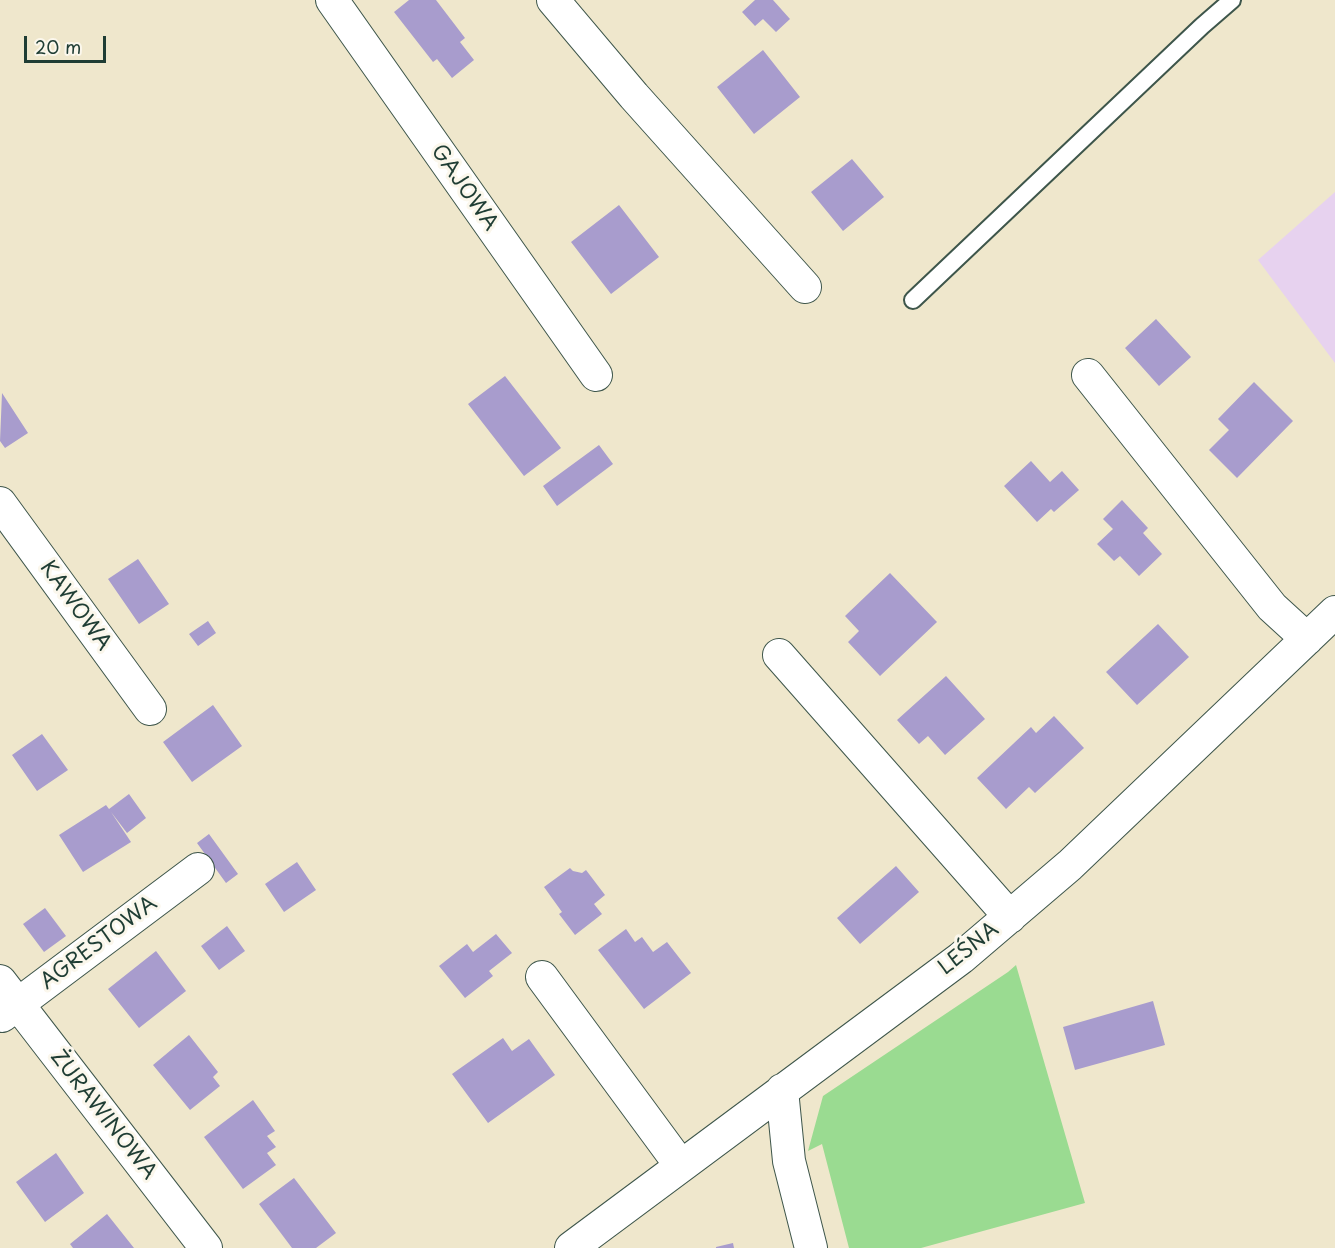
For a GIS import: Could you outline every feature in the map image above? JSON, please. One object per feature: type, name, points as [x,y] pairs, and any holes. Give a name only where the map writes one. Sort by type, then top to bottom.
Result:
[{"type":"street","name":"GAJOWA","points":[[332,0],[596,375]]},
{"type":"street","points":[[553,0],[634,96],[805,286]]},
{"type":"street","points":[[1088,375],[1272,607],[1307,639]]},
{"type":"street","name":"KAWOWA","points":[[0,503],[150,709]]},
{"type":"street","name":"LEŚNA","points":[[572,1248],[961,958],[1070,865],[1335,612]]},
{"type":"street","points":[[779,654],[1010,916]]},
{"type":"street","name":"AGRESTOWA","points":[[6,1001],[198,869]]},
{"type":"street","points":[[542,977],[681,1166]]},
{"type":"street","name":"ŻURAWINOWA","points":[[6,1001],[206,1248]]},
{"type":"street","points":[[782,1090],[789,1161],[811,1248]]},
{"type":"lane","points":[[913,300],[1232,0]]},
{"type":"shaded area","points":[[1335,192],[1335,363],[1258,260]]},
{"type":"green space","points":[[1016,965],[1085,1203],[921,1248],[849,1248],[822,1144],[808,1151],[823,1096]]},
{"type":"building","points":[[409,0],[436,0],[465,38],[460,42],[474,60],[452,78],[437,59],[433,62],[394,12]]},
{"type":"building","points":[[755,0],[773,0],[790,19],[776,32],[763,19],[755,26],[742,12]]},
{"type":"building","points":[[763,50],[800,97],[754,134],[717,87]]},
{"type":"building","points":[[852,159],[884,197],[843,231],[811,192]]},
{"type":"building","points":[[619,205],[659,257],[611,294],[571,242]]},
{"type":"building","points":[[1156,319],[1191,357],[1159,386],[1125,348]]},
{"type":"building","points":[[505,376],[561,448],[524,476],[468,404]]},
{"type":"building","points":[[1254,382],[1293,421],[1237,478],[1209,450],[1229,430],[1218,419]]},
{"type":"building","points":[[2,393],[28,433],[5,448],[0,441]]},
{"type":"building","points":[[599,445],[613,464],[557,506],[543,486]]},
{"type":"building","points":[[1031,461],[1050,482],[1062,471],[1079,490],[1054,512],[1051,509],[1037,522],[1004,486]]},
{"type":"building","points":[[1122,500],[1148,528],[1143,533],[1162,554],[1139,576],[1120,556],[1114,561],[1097,544],[1113,529],[1103,519]]},
{"type":"building","points":[[138,559],[169,604],[139,624],[108,579]]},
{"type":"building","points":[[890,573],[937,622],[880,676],[848,642],[859,631],[845,616]]},
{"type":"building","points":[[208,621],[216,633],[198,646],[189,634]]},
{"type":"building","points":[[1158,624],[1189,657],[1137,705],[1106,672]]},
{"type":"building","points":[[946,676],[985,719],[945,755],[928,736],[919,744],[897,720]]},
{"type":"building","points":[[213,705],[242,746],[192,782],[163,742]]},
{"type":"building","points":[[1054,716],[1084,748],[1035,793],[1029,787],[1006,809],[977,778],[1031,727],[1036,733]]},
{"type":"building","points":[[42,734],[68,770],[37,791],[12,755]]},
{"type":"building","points":[[129,794],[146,818],[127,833],[111,812],[131,842],[83,872],[59,835],[106,805],[109,809]]},
{"type":"building","points":[[209,834],[238,874],[226,883],[197,843]]},
{"type":"building","points":[[297,862],[316,890],[284,912],[265,884]]},
{"type":"building","points":[[896,866],[919,892],[860,944],[837,918]]},
{"type":"building","points":[[570,868],[582,873],[586,870],[605,895],[594,904],[602,914],[575,935],[559,914],[562,912],[544,887]]},
{"type":"building","points":[[45,908],[66,936],[44,952],[23,924]]},
{"type":"building","points":[[227,926],[245,951],[219,970],[201,946]]},
{"type":"building","points":[[626,929],[635,942],[642,937],[653,952],[667,942],[691,973],[644,1009],[598,950]]},
{"type":"building","points":[[496,934],[512,953],[489,971],[493,976],[465,998],[439,966],[467,944],[473,952]]},
{"type":"building","points":[[156,951],[186,991],[139,1028],[108,989]]},
{"type":"building","points":[[1153,1001],[1165,1045],[1075,1070],[1063,1027]]},
{"type":"building","points":[[189,1035],[218,1072],[213,1077],[220,1086],[190,1110],[153,1065]]},
{"type":"building","points":[[503,1038],[512,1051],[529,1039],[555,1075],[488,1123],[452,1074]]},
{"type":"building","points":[[253,1100],[275,1131],[267,1136],[276,1147],[267,1153],[276,1165],[243,1189],[204,1137]]},
{"type":"building","points":[[56,1153],[84,1193],[45,1222],[16,1182]]},
{"type":"building","points":[[294,1178],[336,1233],[316,1248],[292,1248],[259,1204]]},
{"type":"building","points":[[107,1214],[134,1248],[73,1248],[70,1244]]},
{"type":"building","points":[[733,1243],[734,1248],[716,1248],[716,1247]]}]
